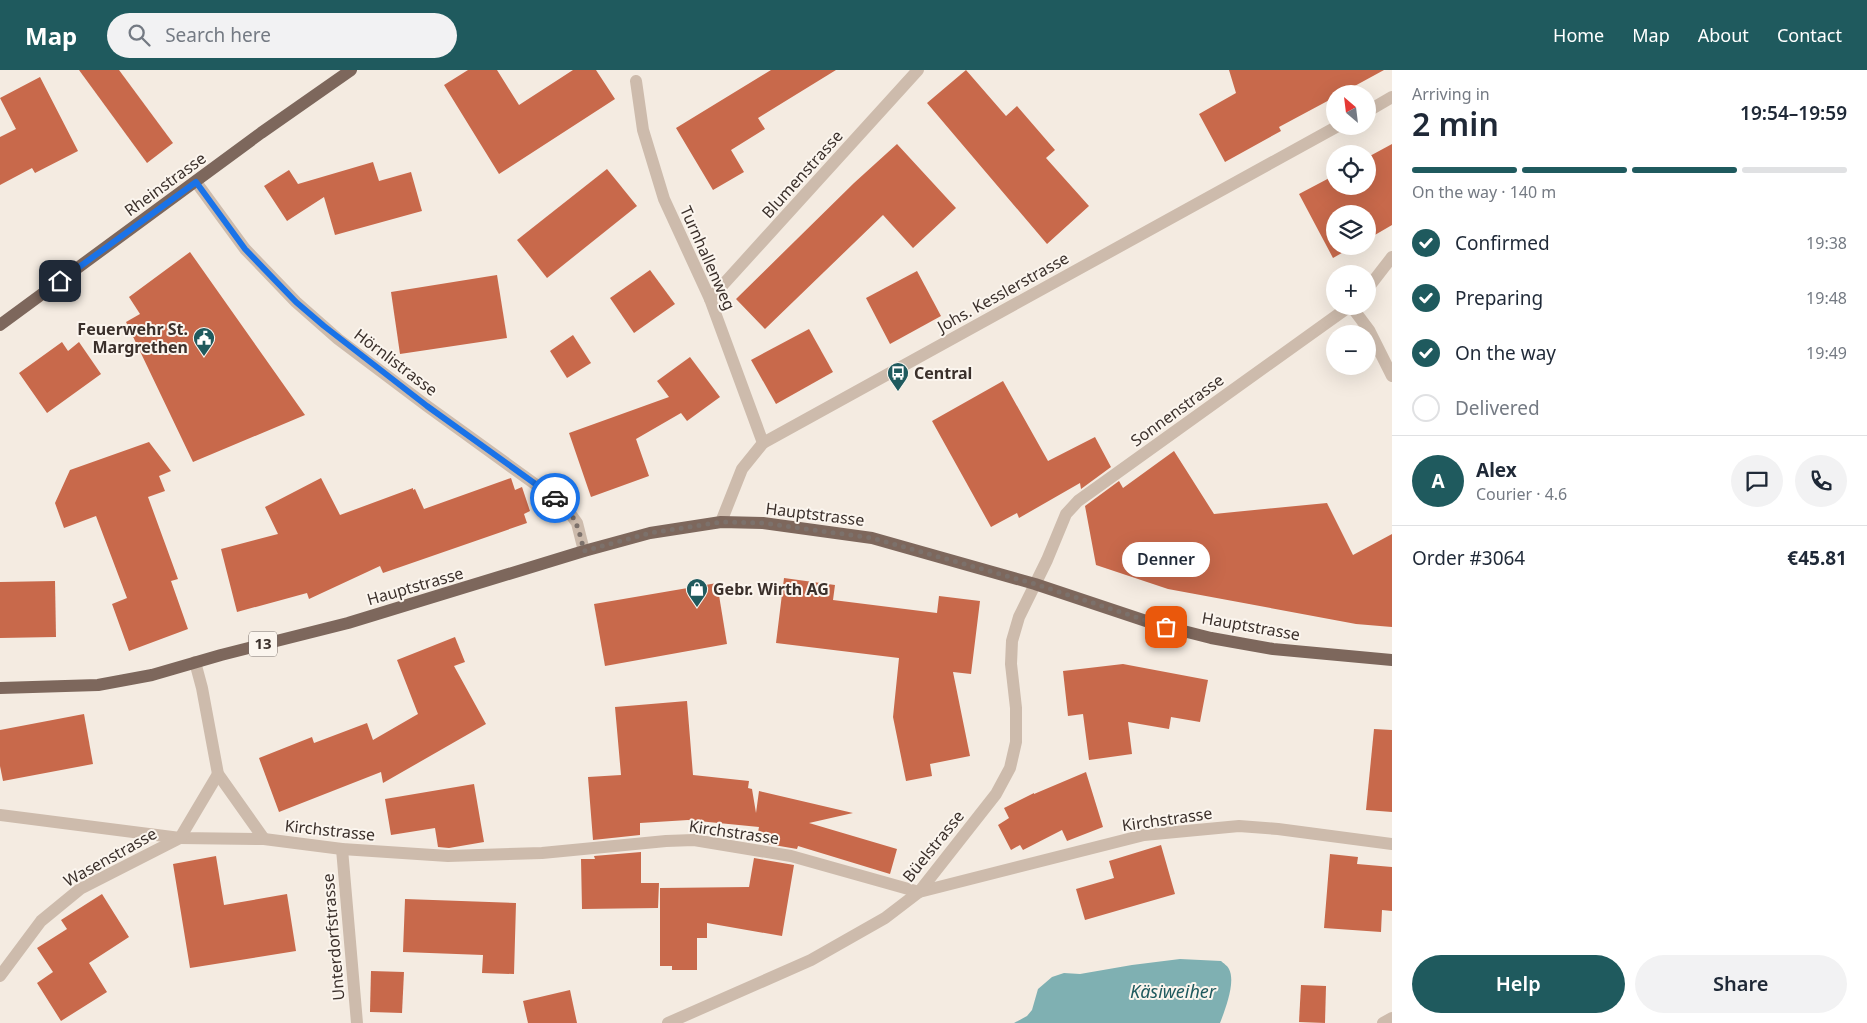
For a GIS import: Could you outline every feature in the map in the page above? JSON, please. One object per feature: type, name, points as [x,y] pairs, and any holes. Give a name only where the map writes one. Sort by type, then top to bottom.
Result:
[{"type":"main road","name":"Rheinstrasse","points":[[0,325],[261,133],[351,70]]},
{"type":"main road","name":"Hauptstrasse","points":[[0,688],[98,685],[152,674],[348,623],[584,551],[650,533],[721,522],[763,523],[872,538],[1035,584],[1152,623],[1211,638],[1273,649],[1392,660]]},
{"type":"street","name":"Blumenstrasse","points":[[710,299],[918,70]]},
{"type":"street","name":"Turnhallenweg","points":[[636,81],[643,130],[664,200],[710,299],[763,443]]},
{"type":"street","points":[[1376,106],[1392,97]]},
{"type":"street","name":"Johs. Kesslerstrasse","points":[[721,522],[742,469],[763,443],[1326,133]]},
{"type":"street","name":"Hörnlistrasse","points":[[196,182],[245,249],[296,302],[427,406],[564,505],[577,523],[584,551]]},
{"type":"street","points":[[1376,278],[1392,257]]},
{"type":"street","name":"Sonnenstrasse","points":[[1035,584],[1066,514],[1078,501],[1338,315]]},
{"type":"street","points":[[1357,315],[1368,330],[1392,376]]},
{"type":"street","name":"Büelstrasse","points":[[668,1023],[811,960],[885,918],[919,892],[996,794],[1010,768],[1016,742],[1016,708],[1011,664],[1012,641],[1019,617],[1035,584]]},
{"type":"street","points":[[194,662],[202,688],[218,774],[264,840]]},
{"type":"street","points":[[180,838],[218,774]]},
{"type":"street","name":"Kirchstrasse","points":[[0,815],[180,838],[264,840],[342,849],[448,856],[542,853],[694,840],[791,856],[919,892],[1144,835],[1239,826],[1278,829],[1392,844]]},
{"type":"street","name":"Wasenstrasse","points":[[0,976],[41,921],[80,889],[180,838]]},
{"type":"street","name":"Unterdorfstrasse","points":[[342,849],[357,1023]]},
{"type":"street","points":[[1383,1023],[1392,1018]]},
{"type":"water","name":"Käsiweiher","points":[[1180,959],[1221,961],[1228,968],[1231,975],[1231,988],[1220,1023],[1014,1023],[1027,1016],[1032,1010],[1038,989],[1052,977],[1064,973],[1080,974]]},
{"type":"building","points":[[79,70],[119,70],[173,143],[147,163]]},
{"type":"building","points":[[468,70],[497,70],[519,105],[573,70],[596,70],[615,99],[499,174],[444,85]]},
{"type":"building","points":[[771,70],[836,70],[758,118],[765,129],[731,150],[744,172],[713,190],[676,128]]},
{"type":"building","points":[[966,70],[1006,116],[1017,106],[1055,150],[1046,158],[1089,206],[1047,244],[927,103]]},
{"type":"building","points":[[1229,70],[1384,70],[1356,85],[1326,85],[1326,102],[1279,127],[1281,131],[1225,162],[1199,114],[1236,93]]},
{"type":"building","points":[[40,77],[78,151],[35,173],[32,168],[0,185],[0,137],[16,129],[0,98]]},
{"type":"building","points":[[897,144],[956,208],[913,248],[883,215],[765,329],[736,299],[854,183]]},
{"type":"building","points":[[1392,144],[1392,225],[1376,234],[1376,205],[1326,205],[1326,245],[1299,194],[1326,180],[1326,195],[1376,195],[1376,153]]},
{"type":"building","points":[[373,162],[379,181],[411,172],[422,211],[335,235],[324,197],[287,221],[264,186],[289,170],[298,184]]},
{"type":"building","points":[[607,169],[637,206],[547,278],[517,240]]},
{"type":"building","name":"Feuerwehr St. Margrethen","points":[[190,252],[305,415],[193,462],[126,322],[140,314],[129,297]]},
{"type":"building","points":[[650,270],[675,304],[634,333],[610,298]]},
{"type":"building","points":[[917,271],[941,316],[890,344],[866,298]]},
{"type":"building","points":[[497,275],[507,338],[400,354],[391,292]]},
{"type":"building","points":[[809,329],[833,372],[776,404],[751,360]]},
{"type":"building","points":[[573,335],[591,363],[567,378],[550,351]]},
{"type":"building","points":[[62,342],[68,351],[79,342],[101,374],[47,413],[19,373]]},
{"type":"building","points":[[690,357],[720,397],[687,421],[681,413],[636,439],[649,476],[591,497],[569,433],[669,397],[657,381]]},
{"type":"building","points":[[1003,381],[1048,461],[1095,437],[1111,467],[1081,489],[1080,483],[1019,518],[1017,513],[991,527],[932,421]]},
{"type":"building","points":[[149,442],[171,471],[159,476],[165,491],[148,497],[178,579],[171,581],[188,629],[129,651],[112,604],[127,598],[96,516],[64,528],[55,503],[70,470]]},
{"type":"building","points":[[1174,451],[1214,514],[1327,503],[1353,555],[1392,534],[1392,627],[1356,624],[1168,589],[1096,565],[1085,506],[1119,481],[1123,488]]},
{"type":"building","points":[[321,478],[340,515],[413,488],[424,509],[511,478],[515,490],[522,487],[530,511],[524,514],[527,523],[383,573],[380,566],[309,599],[307,593],[237,612],[221,549],[278,534],[265,507]]},
{"type":"building","points":[[784,578],[835,585],[833,600],[937,613],[939,596],[980,601],[971,674],[953,672],[970,756],[930,764],[932,776],[906,781],[893,717],[899,658],[776,643]]},
{"type":"building","points":[[55,581],[56,637],[0,638],[0,582]]},
{"type":"building","points":[[717,583],[727,644],[605,666],[594,604]]},
{"type":"building","points":[[455,637],[465,662],[454,666],[486,724],[383,783],[381,772],[279,812],[259,758],[312,737],[314,743],[367,723],[373,740],[418,714],[397,660]]},
{"type":"building","points":[[1123,664],[1208,680],[1200,722],[1171,717],[1169,729],[1128,722],[1132,754],[1089,760],[1083,714],[1068,716],[1063,671]]},
{"type":"building","points":[[687,701],[693,775],[749,781],[748,788],[752,789],[756,813],[759,791],[853,813],[809,823],[897,849],[890,874],[798,846],[797,849],[756,842],[759,827],[688,820],[640,823],[640,835],[593,840],[588,777],[621,775],[615,707]]},
{"type":"building","points":[[84,714],[93,764],[3,781],[0,766],[0,730]]},
{"type":"building","points":[[1374,729],[1392,730],[1392,812],[1366,810]]},
{"type":"building","points":[[1086,772],[1103,827],[1067,841],[1062,830],[1023,850],[1020,845],[1011,850],[998,825],[1009,818],[1004,808],[1034,793]]},
{"type":"building","points":[[474,784],[484,842],[449,848],[438,847],[435,828],[391,835],[385,799]]},
{"type":"building","points":[[1161,845],[1175,894],[1085,920],[1076,889],[1114,878],[1109,861]]},
{"type":"building","points":[[641,852],[641,883],[659,883],[658,908],[582,909],[581,859],[595,859],[594,856]]},
{"type":"building","points":[[1330,854],[1358,857],[1357,864],[1392,867],[1392,911],[1382,910],[1381,932],[1324,928]]},
{"type":"building","points":[[216,856],[224,905],[287,894],[296,951],[190,968],[173,864]]},
{"type":"building","points":[[754,858],[794,865],[782,936],[707,923],[707,938],[697,938],[697,970],[672,970],[672,966],[660,966],[660,888],[749,887]]},
{"type":"building","points":[[102,894],[129,937],[89,963],[107,992],[61,1021],[37,983],[53,972],[37,948],[67,929],[61,920]]},
{"type":"building","points":[[405,899],[516,903],[514,974],[482,973],[483,955],[403,952]]},
{"type":"building","points":[[371,971],[404,972],[402,1013],[370,1012]]},
{"type":"building","points":[[1301,985],[1326,986],[1325,1023],[1299,1022]]},
{"type":"building","points":[[570,990],[577,1023],[528,1023],[523,1001]]},
{"type":"way so far","points":[[555,498],[564,505],[577,523],[584,551],[650,533],[721,522],[763,523],[872,538],[1035,584],[1166,627]]},
{"type":"place","name":"Feuerwehr St. Margrethen","points":[[204,357]]},
{"type":"place","name":"Central","points":[[898,392]]},
{"type":"place","name":"Gebr. Wirth AG","points":[[697,608]]},
{"type":"place","name":"Denner","points":[[1166,627]]},
{"type":"route","points":[[60,281],[196,182],[245,249],[296,302],[338,339],[555,498]]}]
